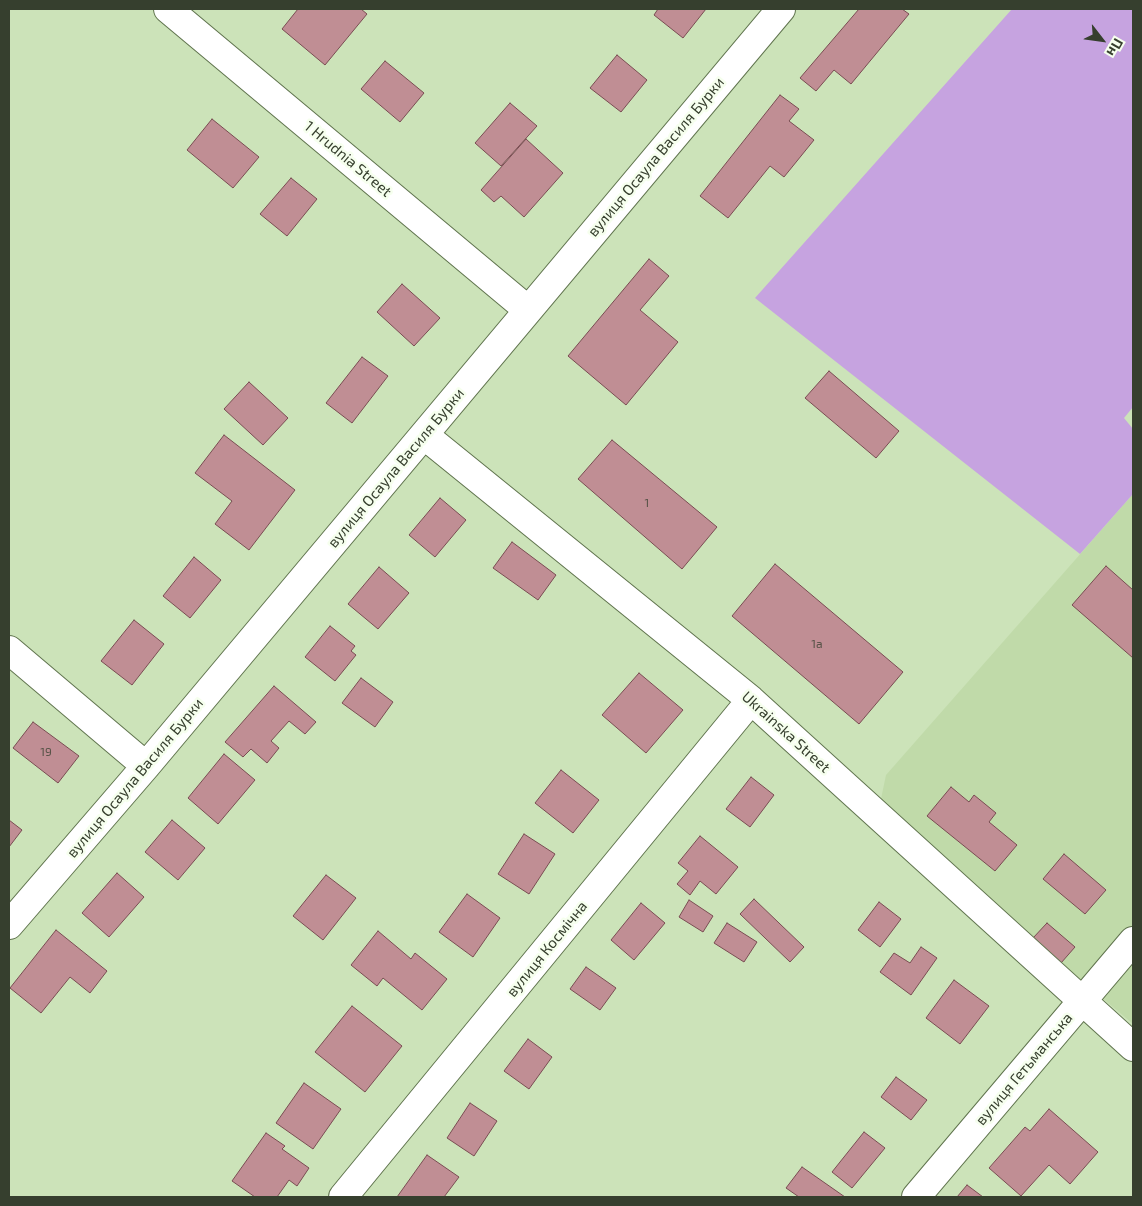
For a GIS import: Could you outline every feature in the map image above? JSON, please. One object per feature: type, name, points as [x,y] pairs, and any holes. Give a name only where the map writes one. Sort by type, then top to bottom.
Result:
[{"type":"street","name":"1 Hrudnia Street","points":[[168,9],[528,310]]},
{"type":"street","name":"вулиця Осаула Василя Бурки","points":[[9,925],[146,766],[781,9]]},
{"type":"street","name":"Ukrainska Street","points":[[424,435],[751,700],[1133,1047]]},
{"type":"street","points":[[9,650],[146,766]]},
{"type":"street","name":"вулиця Космічна","points":[[343,1197],[751,700]]},
{"type":"street","name":"вулиця Гетьманська","points":[[916,1197],[1133,941]]},
{"type":"shaded area","points":[[1012,9],[1133,9],[1133,407],[1124,418],[1133,429],[1133,494],[1080,554],[755,298]]},
{"type":"shaded area","points":[[1133,494],[1133,1024],[1061,963],[891,812],[881,799],[886,775]]},
{"type":"building","points":[[298,9],[361,9],[367,14],[325,65],[282,29]]},
{"type":"building","points":[[658,9],[706,9],[683,38],[654,15]]},
{"type":"building","points":[[859,9],[902,9],[909,14],[851,84],[834,70],[816,91],[800,78]]},
{"type":"building","points":[[617,55],[647,80],[621,112],[590,88]]},
{"type":"building","points":[[385,61],[424,93],[400,122],[361,89]]},
{"type":"building","points":[[780,95],[799,109],[789,121],[814,140],[784,177],[770,166],[728,218],[700,196]]},
{"type":"building","points":[[510,103],[537,126],[501,166],[475,143]]},
{"type":"building","points":[[212,119],[259,157],[233,188],[187,150]]},
{"type":"building","points":[[526,139],[563,173],[524,217],[501,196],[494,202],[481,190]]},
{"type":"building","points":[[291,178],[317,199],[287,236],[260,214]]},
{"type":"building","points":[[649,259],[669,276],[640,310],[678,342],[626,405],[568,356]]},
{"type":"building","points":[[402,284],[440,318],[414,346],[377,312]]},
{"type":"building","points":[[362,357],[388,376],[352,423],[326,403]]},
{"type":"building","points":[[829,371],[899,431],[876,458],[805,398]]},
{"type":"building","points":[[249,382],[288,418],[263,445],[224,409]]},
{"type":"building","points":[[224,435],[295,490],[249,550],[215,524],[232,501],[195,473]]},
{"type":"building","points":[[612,440],[717,527],[682,569],[578,479]]},
{"type":"building","points":[[440,498],[466,520],[435,557],[409,535]]},
{"type":"building","points":[[512,542],[556,575],[538,600],[493,568]]},
{"type":"building","points":[[194,557],[221,580],[190,618],[163,596]]},
{"type":"building","points":[[775,564],[903,672],[859,724],[732,616]]},
{"type":"building","points":[[1106,566],[1133,590],[1133,658],[1072,605]]},
{"type":"building","points":[[379,567],[409,593],[378,629],[348,604]]},
{"type":"building","points":[[134,620],[164,644],[132,685],[101,661]]},
{"type":"building","points":[[330,626],[355,646],[351,651],[356,655],[335,681],[305,657]]},
{"type":"building","points":[[639,673],[683,710],[646,753],[602,715]]},
{"type":"building","points":[[361,678],[393,702],[375,727],[342,703]]},
{"type":"building","points":[[274,686],[316,722],[305,734],[289,721],[271,741],[279,748],[267,763],[251,749],[243,757],[225,742]]},
{"type":"building","points":[[33,722],[79,756],[58,783],[13,748]]},
{"type":"building","points":[[224,754],[255,780],[218,824],[188,798]]},
{"type":"building","points":[[561,770],[599,800],[573,833],[535,803]]},
{"type":"building","points":[[751,777],[774,795],[750,827],[726,809]]},
{"type":"building","points":[[951,787],[969,802],[974,795],[996,813],[989,822],[1017,845],[995,871],[927,816]]},
{"type":"building","points":[[9,820],[22,830],[9,847]]},
{"type":"building","points":[[172,820],[205,848],[178,880],[145,852]]},
{"type":"building","points":[[524,834],[555,854],[529,894],[498,874]]},
{"type":"building","points":[[700,836],[738,867],[716,894],[700,881],[690,895],[677,884],[688,871],[678,863]]},
{"type":"building","points":[[1064,854],[1106,890],[1085,914],[1043,879]]},
{"type":"building","points":[[117,873],[144,897],[109,937],[82,913]]},
{"type":"building","points":[[326,875],[356,898],[323,940],[293,916]]},
{"type":"building","points":[[467,894],[500,918],[473,957],[439,932]]},
{"type":"building","points":[[754,899],[804,947],[790,962],[740,914]]},
{"type":"building","points":[[689,900],[713,916],[703,932],[679,917]]},
{"type":"building","points":[[879,902],[901,919],[880,947],[858,930]]},
{"type":"building","points":[[641,903],[665,923],[634,960],[611,940]]},
{"type":"building","points":[[727,923],[757,942],[744,962],[714,943]]},
{"type":"building","points":[[1047,923],[1075,947],[1061,963],[1033,938]]},
{"type":"building","points":[[56,930],[107,971],[90,993],[70,977],[41,1013],[10,988]]},
{"type":"building","points":[[378,931],[411,959],[415,953],[447,979],[422,1010],[383,978],[377,986],[351,965]]},
{"type":"building","points":[[921,947],[937,958],[911,995],[880,972],[894,953],[910,963]]},
{"type":"building","points":[[586,967],[616,988],[600,1010],[570,989]]},
{"type":"building","points":[[954,980],[989,1006],[960,1044],[926,1018]]},
{"type":"building","points":[[352,1006],[402,1046],[365,1092],[315,1052]]},
{"type":"building","points":[[528,1039],[552,1057],[529,1089],[504,1071]]},
{"type":"building","points":[[896,1077],[927,1100],[911,1120],[881,1097]]},
{"type":"building","points":[[304,1083],[341,1109],[313,1149],[276,1123]]},
{"type":"building","points":[[470,1103],[497,1121],[474,1156],[447,1138]]},
{"type":"building","points":[[1049,1109],[1098,1152],[1070,1184],[1049,1165],[1021,1196],[989,1168],[1025,1127],[1030,1131]]},
{"type":"building","points":[[864,1132],[885,1148],[852,1188],[832,1172]]},
{"type":"building","points":[[266,1133],[285,1146],[282,1149],[309,1168],[297,1186],[289,1180],[277,1197],[255,1197],[232,1181]]},
{"type":"building","points":[[427,1155],[459,1177],[444,1197],[397,1197]]},
{"type":"building","points":[[802,1167],[845,1197],[799,1197],[786,1188]]},
{"type":"building","points":[[967,1185],[983,1197],[957,1197]]}]
